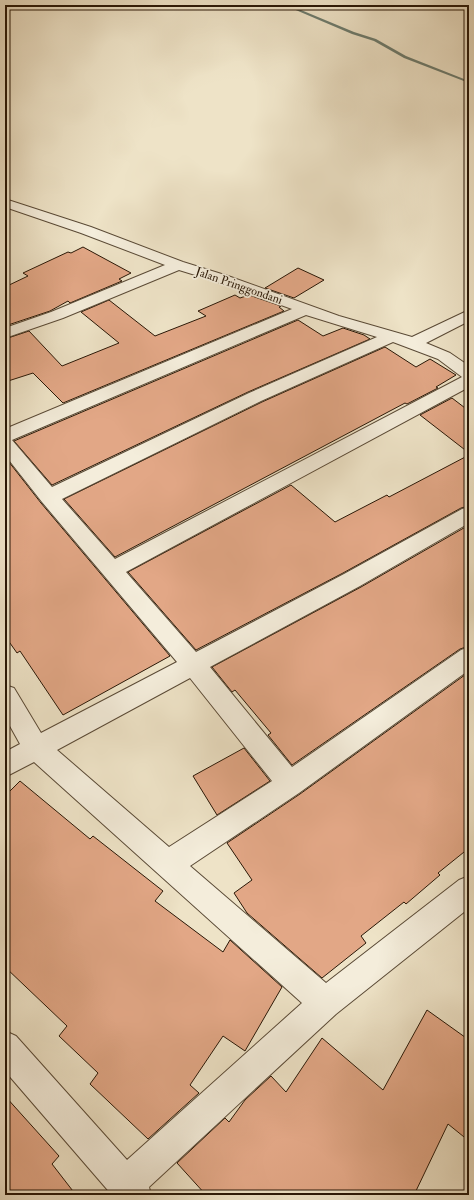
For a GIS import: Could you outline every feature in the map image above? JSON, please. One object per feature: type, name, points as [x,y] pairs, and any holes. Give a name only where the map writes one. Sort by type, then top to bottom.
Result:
[{"type":"street","name":"Jalan Pringgondani","points":[[8,206],[86,230],[178,265],[306,310],[413,343],[444,356],[469,374]]},
{"type":"street","points":[[5,333],[57,315],[178,265]]},
{"type":"street","points":[[5,436],[306,310]]},
{"type":"street","points":[[413,343],[469,315]]},
{"type":"street","points":[[49,497],[254,397],[392,337]]},
{"type":"street","points":[[112,570],[206,518],[469,380]]},
{"type":"street","points":[[5,443],[49,497],[194,664],[290,784]]},
{"type":"street","points":[[5,765],[352,580],[469,514]]},
{"type":"street","points":[[168,864],[290,784],[469,657]]},
{"type":"street","points":[[5,695],[36,748],[325,1003]]},
{"type":"street","points":[[5,1047],[130,1189],[325,1003],[469,890]]},
{"type":"building","points":[[83,247],[131,273],[119,279],[122,281],[70,303],[68,301],[50,311],[5,326],[5,287],[28,276],[23,273],[68,252],[71,253]]},
{"type":"building","points":[[298,268],[324,280],[294,298],[265,288]]},
{"type":"building","points":[[235,295],[240,298],[249,295],[281,306],[279,307],[284,311],[63,403],[33,373],[5,382],[5,339],[29,331],[62,366],[119,343],[81,312],[109,300],[155,336],[206,316],[198,311]]},
{"type":"building","points":[[298,320],[323,336],[343,328],[364,335],[370,339],[248,392],[52,485],[14,441]]},
{"type":"building","points":[[385,347],[416,367],[430,359],[456,375],[436,387],[438,388],[407,404],[405,403],[115,557],[64,499],[262,402]]},
{"type":"building","points":[[452,398],[469,411],[469,453],[420,415]]},
{"type":"building","points":[[469,455],[469,506],[461,508],[343,573],[196,650],[128,572],[291,485],[335,522],[387,495],[389,497]]},
{"type":"building","points":[[5,457],[41,503],[170,656],[63,715],[20,651],[17,653],[5,636]]},
{"type":"building","points":[[469,525],[469,646],[460,649],[292,765],[268,735],[271,733],[235,690],[232,692],[212,667],[361,587]]},
{"type":"building","points":[[469,672],[469,848],[438,873],[440,875],[406,904],[404,902],[361,936],[366,943],[322,978],[247,913],[234,893],[252,880],[227,843],[300,794]]},
{"type":"building","points":[[244,748],[270,781],[217,815],[193,776]]},
{"type":"building","points":[[20,781],[90,839],[93,836],[163,891],[155,901],[223,952],[230,940],[282,987],[245,1051],[223,1036],[190,1085],[199,1093],[148,1139],[90,1084],[98,1073],[59,1036],[67,1026],[5,967],[5,796]]},
{"type":"building","points":[[427,1010],[469,1040],[469,1141],[448,1124],[414,1195],[206,1195],[177,1163],[225,1118],[229,1122],[245,1100],[271,1076],[286,1092],[322,1038],[383,1090]]},
{"type":"building","points":[[5,1096],[59,1156],[52,1164],[76,1195],[5,1195]]},
{"type":"waterway","points":[[286,5],[353,33],[375,40],[405,57],[469,82]]}]
